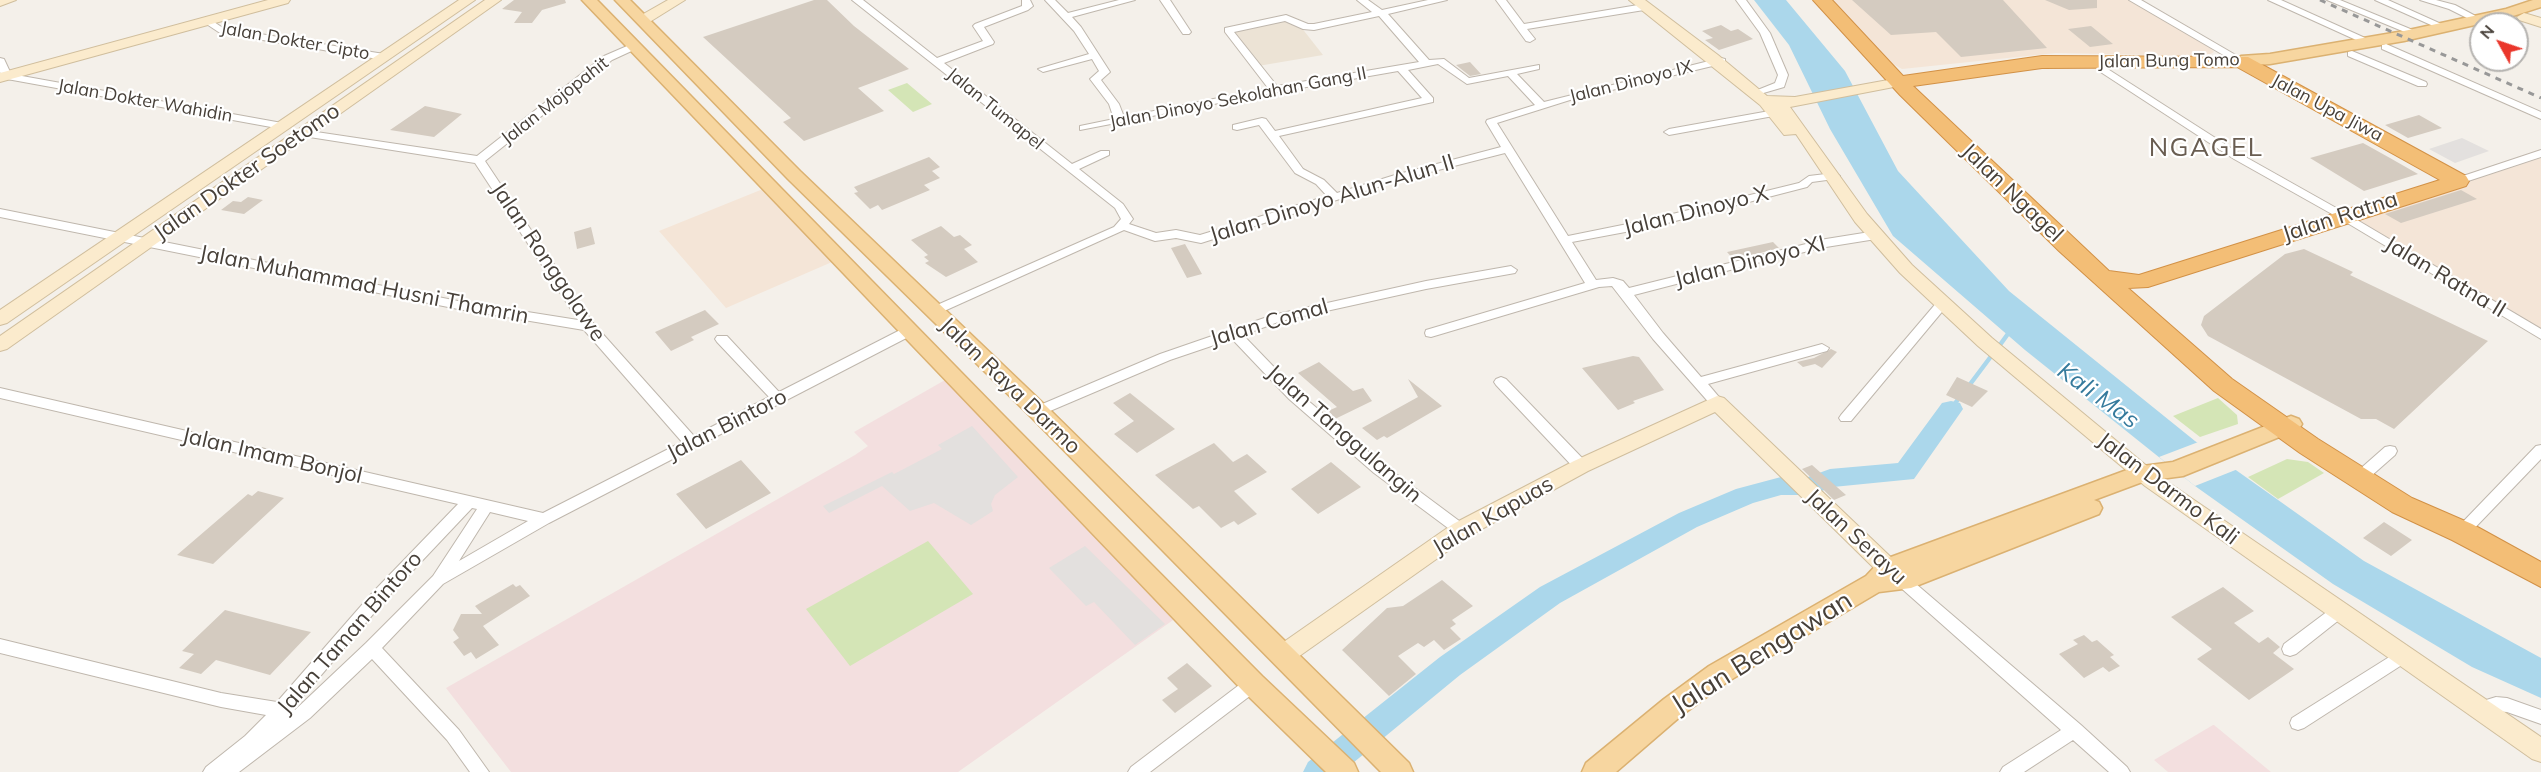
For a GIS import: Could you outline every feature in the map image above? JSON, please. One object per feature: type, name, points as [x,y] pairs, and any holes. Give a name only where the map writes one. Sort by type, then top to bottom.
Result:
[{"type":"highway","name":"Jalan Ngagel","points":[[1822,0],[1903,87],[2100,277],[2212,375],[2402,505],[2462,532],[2541,576]]},
{"type":"highway","name":"Jalan Bung Tomo","points":[[1903,87],[2042,62],[2247,64]]},
{"type":"highway","name":"Jalan Bung Tomo","points":[[1903,87],[2041,71],[2247,64]]},
{"type":"highway","name":"Jalan Upa Jiwa","points":[[2247,64],[2458,181]]},
{"type":"highway","name":"Jalan Ratna","points":[[2100,277],[2140,282],[2458,181]]},
{"type":"highway","points":[[2133,307],[2133,293],[2140,282]]},
{"type":"highway","name":"Jalan Ngagel","points":[[2287,426],[2365,472],[2421,512]]},
{"type":"main road","points":[[0,2],[9,0]]},
{"type":"main road","points":[[4,77],[283,0]]},
{"type":"main road","name":"Jalan Dokter Soetomo","points":[[0,318],[468,0]]},
{"type":"main road","name":"Jalan Dokter Soetomo","points":[[0,345],[494,0]]},
{"type":"main road","name":"Jalan Raya Darmo","points":[[589,0],[1253,684],[1335,763]]},
{"type":"main road","name":"Jalan Raya Darmo","points":[[622,0],[933,312],[1038,411],[1394,768]]},
{"type":"main road","points":[[642,20],[678,0]]},
{"type":"main road","name":"Jalan Bung Tomo","points":[[2523,12],[2541,2]]},
{"type":"main road","points":[[1640,4],[1716,61],[1789,109]]},
{"type":"main road","name":"Jalan Bung Tomo","points":[[2247,64],[2443,27],[2469,25]]},
{"type":"main road","name":"Jalan Bung Tomo","points":[[2247,64],[2352,54],[2469,27]]},
{"type":"main road","name":"Jalan Darmo Kali","points":[[1716,61],[1789,109],[1831,178],[1876,235],[1942,304],[2156,474],[2338,612],[2541,751]]},
{"type":"main road","name":"Jalan Bung Tomo","points":[[1789,109],[1903,87]]},
{"type":"main road","points":[[754,170],[788,167]]},
{"type":"main road","points":[[769,186],[775,176],[785,173],[788,167]]},
{"type":"main road","name":"Jalan Kapuas","points":[[1283,655],[1461,530],[1581,466],[1717,403]]},
{"type":"main road","name":"Jalan Serayu","points":[[1717,403],[1817,501],[1888,577]]},
{"type":"main road","name":"Jalan Bengawan","points":[[1596,772],[1674,707],[1719,674],[1814,616],[1888,577],[2057,523],[2156,474],[2224,452],[2287,426]]},
{"type":"street","name":"Jalan Tumapel","points":[[857,0],[1119,206],[1125,214],[1124,225]]},
{"type":"street","points":[[937,62],[989,42],[978,26],[1025,8],[1028,6],[1027,0]]},
{"type":"street","points":[[1050,0],[1085,40],[1106,74],[1095,79],[1114,104],[1120,120]]},
{"type":"street","points":[[1066,16],[1130,0]]},
{"type":"street","points":[[1165,0],[1186,32]]},
{"type":"street","points":[[1362,0],[1382,14],[1426,63],[1443,62],[1467,81],[1535,67]]},
{"type":"street","points":[[1274,89],[1227,31],[1286,18],[1306,27],[1314,27],[1442,0]]},
{"type":"street","points":[[1501,0],[1530,39]]},
{"type":"street","points":[[1741,0],[1765,33],[1783,75],[1780,85],[1761,91]]},
{"type":"street","name":"Jalan Upa Jiwa","points":[[2134,0],[2247,64]]},
{"type":"street","points":[[2273,0],[2369,42]]},
{"type":"street","points":[[2332,0],[2415,33]]},
{"type":"street","points":[[2380,0],[2443,27]]},
{"type":"street","points":[[2425,0],[2451,7],[2469,18]]},
{"type":"street","points":[[1521,27],[1640,4]]},
{"type":"street","name":"Jalan Dokter Cipto","points":[[208,21],[219,30],[384,57]]},
{"type":"street","name":"Jalan Mojopahit","points":[[479,160],[608,58],[634,46]]},
{"type":"street","points":[[2386,47],[2541,116]]},
{"type":"street","points":[[2352,54],[2422,84]]},
{"type":"street","points":[[1043,69],[1093,56]]},
{"type":"street","points":[[0,61],[4,77]]},
{"type":"street","name":"Jalan Dinoyo IX","points":[[1506,149],[1491,122],[1541,105],[1716,61]]},
{"type":"street","name":"Jalan Dinoyo Sekolahan Gang II","points":[[1084,128],[1274,89],[1426,63]]},
{"type":"street","points":[[1274,134],[1427,102],[1429,99],[1397,68]]},
{"type":"street","name":"Jalan Ratna II","points":[[2103,69],[2238,157],[2343,216],[2541,335]]},
{"type":"street","points":[[1510,72],[1541,105]]},
{"type":"street","name":"Jalan Dokter Wahidin","points":[[4,77],[282,126]]},
{"type":"street","points":[[1669,132],[1789,109]]},
{"type":"street","points":[[1237,127],[1260,121],[1274,134],[1299,171],[1323,184],[1334,196]]},
{"type":"street","points":[[303,133],[479,160]]},
{"type":"street","points":[[1431,333],[1594,285],[1506,149]]},
{"type":"street","name":"Jalan Dinoyo Alun-Alun II","points":[[1124,225],[1155,237],[1176,234],[1201,239],[1334,196],[1506,149]]},
{"type":"street","points":[[1070,169],[1105,153]]},
{"type":"street","name":"Jalan Ratna","points":[[2458,181],[2541,153]]},
{"type":"street","name":"Jalan Ronggolawe","points":[[479,160],[588,326],[692,442]]},
{"type":"street","name":"Jalan Dinoyo X","points":[[1564,240],[1652,223],[1803,185],[1809,179],[1831,178]]},
{"type":"street","name":"Jalan Muhammad Husni Thamrin","points":[[0,213],[490,311],[588,326]]},
{"type":"street","points":[[933,312],[1124,225]]},
{"type":"street","name":"Jalan Dinoyo XI","points":[[1626,293],[1756,259],[1826,243],[1876,235]]},
{"type":"street","name":"Jalan Comal","points":[[1038,411],[1165,357],[1233,332],[1320,307],[1511,270]]},
{"type":"street","name":"Jalan Serayu","points":[[1594,285],[1613,282],[1619,284],[1717,403]]},
{"type":"street","points":[[1845,418],[1942,304]]},
{"type":"street","name":"Jalan Bintoro","points":[[544,519],[911,330]]},
{"type":"street","name":"Jalan Tanggulangin","points":[[1233,332],[1294,396],[1379,469],[1461,530]]},
{"type":"street","points":[[722,339],[778,399]]},
{"type":"street","points":[[1699,382],[1822,348]]},
{"type":"street","points":[[1501,382],[1581,466]]},
{"type":"street","name":"Jalan Imam Bonjol","points":[[0,393],[544,519]]},
{"type":"street","points":[[2462,532],[2541,450]]},
{"type":"street","points":[[2365,472],[2390,451]]},
{"type":"street","name":"Jalan Taman Bintoro","points":[[231,768],[376,599],[468,503]]},
{"type":"street","name":"Jalan Taman Bintoro","points":[[231,768],[304,713],[372,648],[438,580],[486,507]]},
{"type":"street","name":"Jalan Taman Bintoro","points":[[438,580],[544,519]]},
{"type":"street","name":"Jalan Serayu","points":[[1888,577],[2076,730],[2121,772]]},
{"type":"street","points":[[2290,649],[2338,612]]},
{"type":"street","points":[[0,646],[221,700],[304,713]]},
{"type":"street","points":[[372,648],[453,735],[480,772]]},
{"type":"street","points":[[2298,723],[2402,656]]},
{"type":"street","points":[[1137,772],[1253,684]]},
{"type":"street","points":[[2479,709],[2496,704],[2507,705],[2541,717]]},
{"type":"street","points":[[2009,772],[2076,730]]},
{"type":"street","points":[[212,772],[231,768]]},
{"type":"shaded area","points":[[1829,0],[2129,0],[2207,43],[2214,52],[2207,56],[2056,53],[1902,69],[1891,63]]},
{"type":"shaded area","points":[[1288,19],[1301,27],[1323,55],[1258,66],[1229,30]]},
{"type":"shaded area","points":[[2462,138],[2489,151],[2455,163],[2429,149]]},
{"type":"shaded area","points":[[2541,158],[2541,335],[2346,217]]},
{"type":"shaded area","points":[[763,189],[832,262],[726,308],[659,231]]},
{"type":"shaded area","points":[[945,380],[1176,618],[958,772],[511,772],[446,688],[855,455],[868,446],[854,432]]},
{"type":"shaded area","points":[[972,426],[1018,477],[995,495],[991,504],[993,511],[971,525],[934,503],[910,511],[882,486],[829,513],[823,506],[892,472],[894,474],[942,449],[938,445]]},
{"type":"shaded area","points":[[1085,546],[1165,624],[1135,645],[1094,602],[1086,606],[1049,568]]},
{"type":"shaded area","points":[[2213,725],[2271,772],[2168,772],[2154,760]]},
{"type":"green space","points":[[907,83],[932,104],[913,112],[888,90]]},
{"type":"green space","points":[[2218,398],[2237,415],[2238,424],[2200,437],[2173,416]]},
{"type":"green space","points":[[2287,459],[2308,462],[2324,473],[2278,499],[2248,477]]},
{"type":"green space","points":[[928,541],[973,594],[850,666],[806,609]]},
{"type":"water","name":"Kali Mas","points":[[1754,0],[1786,0],[1845,71],[1898,171],[2009,291],[2195,441],[2364,561],[2541,658],[2541,698],[2472,667],[2333,584],[2195,486],[2025,350],[1893,236],[1830,129],[1789,45]]},
{"type":"pier","points":[[2201,441],[2238,469],[2195,486],[2159,457]]},
{"type":"building","points":[[514,0],[565,0],[566,3],[542,10],[532,23],[514,23],[522,12],[502,9]]},
{"type":"building","points":[[814,0],[827,0],[854,26],[909,69],[858,88],[884,111],[804,141],[783,122],[791,118],[703,37]]},
{"type":"building","points":[[1852,0],[2003,0],[2047,48],[1961,57],[1936,32],[1891,35]]},
{"type":"building","points":[[2045,0],[2097,0],[2097,8],[2069,10]]},
{"type":"building","points":[[1721,25],[1731,31],[1738,29],[1753,39],[1719,50],[1705,40],[1713,38],[1702,31]]},
{"type":"building","points":[[2091,26],[2113,44],[2090,47],[2068,29]]},
{"type":"building","points":[[1470,62],[1481,74],[1470,76],[1456,65]]},
{"type":"building","points":[[425,106],[462,114],[434,137],[390,130]]},
{"type":"building","points":[[2419,115],[2442,128],[2408,138],[2385,125]]},
{"type":"building","points":[[2363,143],[2418,174],[2364,191],[2310,158]]},
{"type":"building","points":[[929,157],[940,167],[932,171],[940,178],[924,185],[930,190],[882,210],[878,205],[870,209],[854,193],[858,192],[854,187]]},
{"type":"building","points":[[2461,190],[2477,199],[2401,223],[2385,214]]},
{"type":"building","points":[[248,197],[263,200],[244,214],[221,210],[233,201],[241,202]]},
{"type":"building","points":[[941,226],[954,237],[960,235],[972,245],[964,249],[978,262],[946,277],[925,263],[929,261],[924,257],[928,255],[911,240]]},
{"type":"building","points":[[591,227],[595,244],[577,249],[574,232]]},
{"type":"building","points":[[1773,242],[1779,248],[1734,260],[1727,252]]},
{"type":"building","points":[[1185,244],[1202,274],[1187,278],[1171,248]]},
{"type":"building","points":[[2304,249],[2353,272],[2350,275],[2488,341],[2394,429],[2376,419],[2361,419],[2208,336],[2201,325],[2204,316],[2285,254]]},
{"type":"building","points":[[705,310],[719,324],[691,337],[694,340],[671,351],[655,332]]},
{"type":"building","points":[[1831,349],[1837,352],[1822,368],[1815,364],[1803,367],[1797,362],[1814,358]]},
{"type":"building","points":[[1633,356],[1639,357],[1664,390],[1633,401],[1635,403],[1618,410],[1582,368]]},
{"type":"building","points":[[1319,362],[1353,391],[1363,388],[1372,401],[1335,419],[1328,411],[1337,407],[1298,373]]},
{"type":"building","points":[[1957,377],[1988,391],[1972,407],[1946,395]]},
{"type":"building","points":[[1408,379],[1442,406],[1387,438],[1384,436],[1377,440],[1362,428],[1418,397]]},
{"type":"building","points":[[1130,393],[1175,429],[1137,453],[1114,434],[1134,421],[1113,403]]},
{"type":"building","points":[[1214,443],[1233,462],[1247,454],[1267,472],[1234,491],[1257,514],[1238,525],[1234,521],[1221,528],[1199,506],[1193,509],[1155,475]]},
{"type":"building","points":[[741,460],[771,493],[706,529],[676,494]]},
{"type":"building","points":[[1331,462],[1361,487],[1318,514],[1291,489]]},
{"type":"building","points":[[1812,465],[1846,495],[1834,500],[1802,469]]},
{"type":"building","points":[[258,491],[284,498],[213,564],[177,555],[248,494],[252,496]]},
{"type":"building","points":[[2384,522],[2412,540],[2391,556],[2363,538]]},
{"type":"building","points":[[1442,580],[1473,606],[1452,620],[1456,624],[1450,628],[1461,639],[1444,650],[1434,640],[1424,647],[1418,643],[1398,656],[1416,674],[1389,696],[1342,650],[1387,608],[1403,606]]},
{"type":"building","points":[[513,584],[516,587],[520,585],[530,596],[483,626],[499,645],[476,659],[471,652],[464,656],[453,642],[459,638],[453,630],[461,614],[482,614],[475,606]]},
{"type":"building","points":[[2223,587],[2254,611],[2234,623],[2259,643],[2268,637],[2280,647],[2273,653],[2294,669],[2249,700],[2197,659],[2212,649],[2171,617]]},
{"type":"building","points":[[225,610],[311,632],[270,675],[216,660],[201,674],[179,668],[194,654],[182,651]]},
{"type":"building","points":[[2084,635],[2092,642],[2097,640],[2114,655],[2110,657],[2120,666],[2109,672],[2103,667],[2084,678],[2059,654],[2078,644],[2073,640]]},
{"type":"building","points":[[1187,663],[1212,686],[1175,713],[1162,700],[1178,689],[1167,678]]},
{"type":"waterway","points":[[1997,349],[2010,331]]},
{"type":"waterway","points":[[1968,387],[1992,355]]},
{"type":"waterway","points":[[1951,409],[1959,398]]},
{"type":"waterway","points":[[1319,772],[1450,666],[1550,595],[1688,520],[1745,496],[1781,486],[1810,486],[1830,478],[1905,472],[1951,409]]},
{"type":"railway","points":[[2320,0],[2541,98]]},
{"type":"district","name":"NGAGEL","points":[[2206,148]]}]
